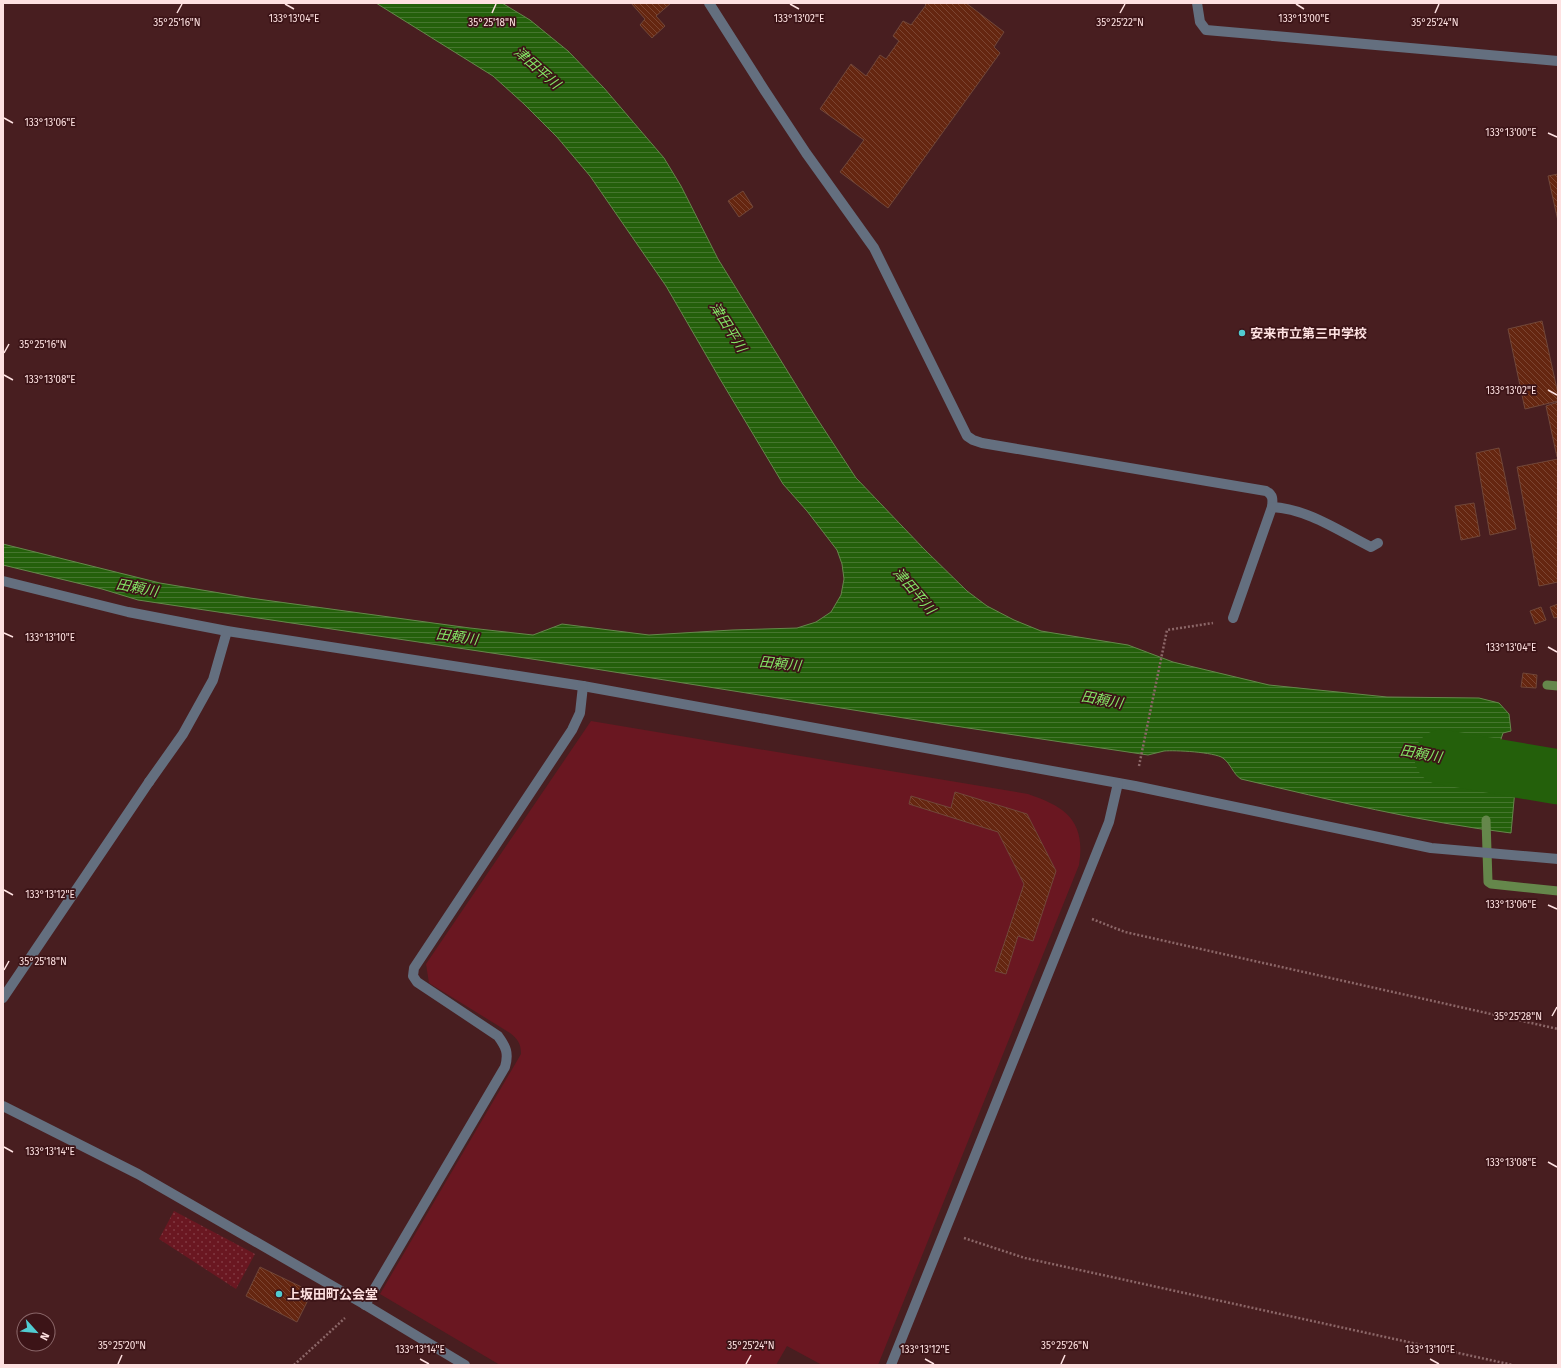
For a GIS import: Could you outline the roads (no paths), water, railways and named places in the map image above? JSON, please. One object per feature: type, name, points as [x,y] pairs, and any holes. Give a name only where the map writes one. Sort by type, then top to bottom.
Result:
[{"type":"street","points":[[709,3],[806,153],[874,248],[967,436],[982,443],[1271,494],[1273,498],[1272,507],[1233,618]]},
{"type":"street","points":[[1197,3],[1200,22],[1206,30],[1558,61]]},
{"type":"street","points":[[1272,507],[1282,507],[1308,515],[1371,547],[1378,543]]},
{"type":"street","points":[[3,581],[128,612],[227,631],[583,686],[1118,783],[1431,848],[1558,859]]},
{"type":"street","points":[[3,998],[183,734],[212,680],[227,631]]},
{"type":"street","points":[[364,1304],[505,1067],[508,1057],[505,1045],[498,1036],[417,982],[414,976],[414,968],[572,730],[580,713],[583,686]]},
{"type":"street","points":[[891,1365],[1109,822],[1118,783]]},
{"type":"street","points":[[3,1106],[138,1174],[364,1304],[465,1365]]},
{"type":"water","name":"津田平川","points":[[376,3],[502,3],[530,20],[568,51],[604,88],[664,158],[681,186],[718,259],[814,414],[856,478],[925,550],[967,591],[987,606],[1014,620],[1041,631],[1128,645],[1173,662],[1269,685],[1387,697],[1479,698],[1499,703],[1509,714],[1511,731],[1503,733],[1500,742],[1509,746],[1519,746],[1511,833],[1409,817],[1241,779],[1223,758],[1212,754],[1164,751],[1148,755],[545,661],[138,600],[102,589],[3,565],[3,544],[160,583],[250,598],[470,628],[533,635],[562,624],[649,635],[797,628],[816,622],[831,612],[841,595],[844,579],[842,564],[837,550],[807,511],[783,484],[666,286],[590,176],[557,137],[493,76]]},
{"type":"waterway","points":[[1547,685],[1558,686]]},
{"type":"waterway","name":"田頼川","points":[[1442,757],[1558,777]]},
{"type":"waterway","points":[[1486,820],[1488,882],[1491,884],[1558,891]]},
{"type":"place","name":"安来市立第三中学校","points":[[1242,333]]},
{"type":"place","name":"上坂田町公会堂","points":[[279,1294]]}]
